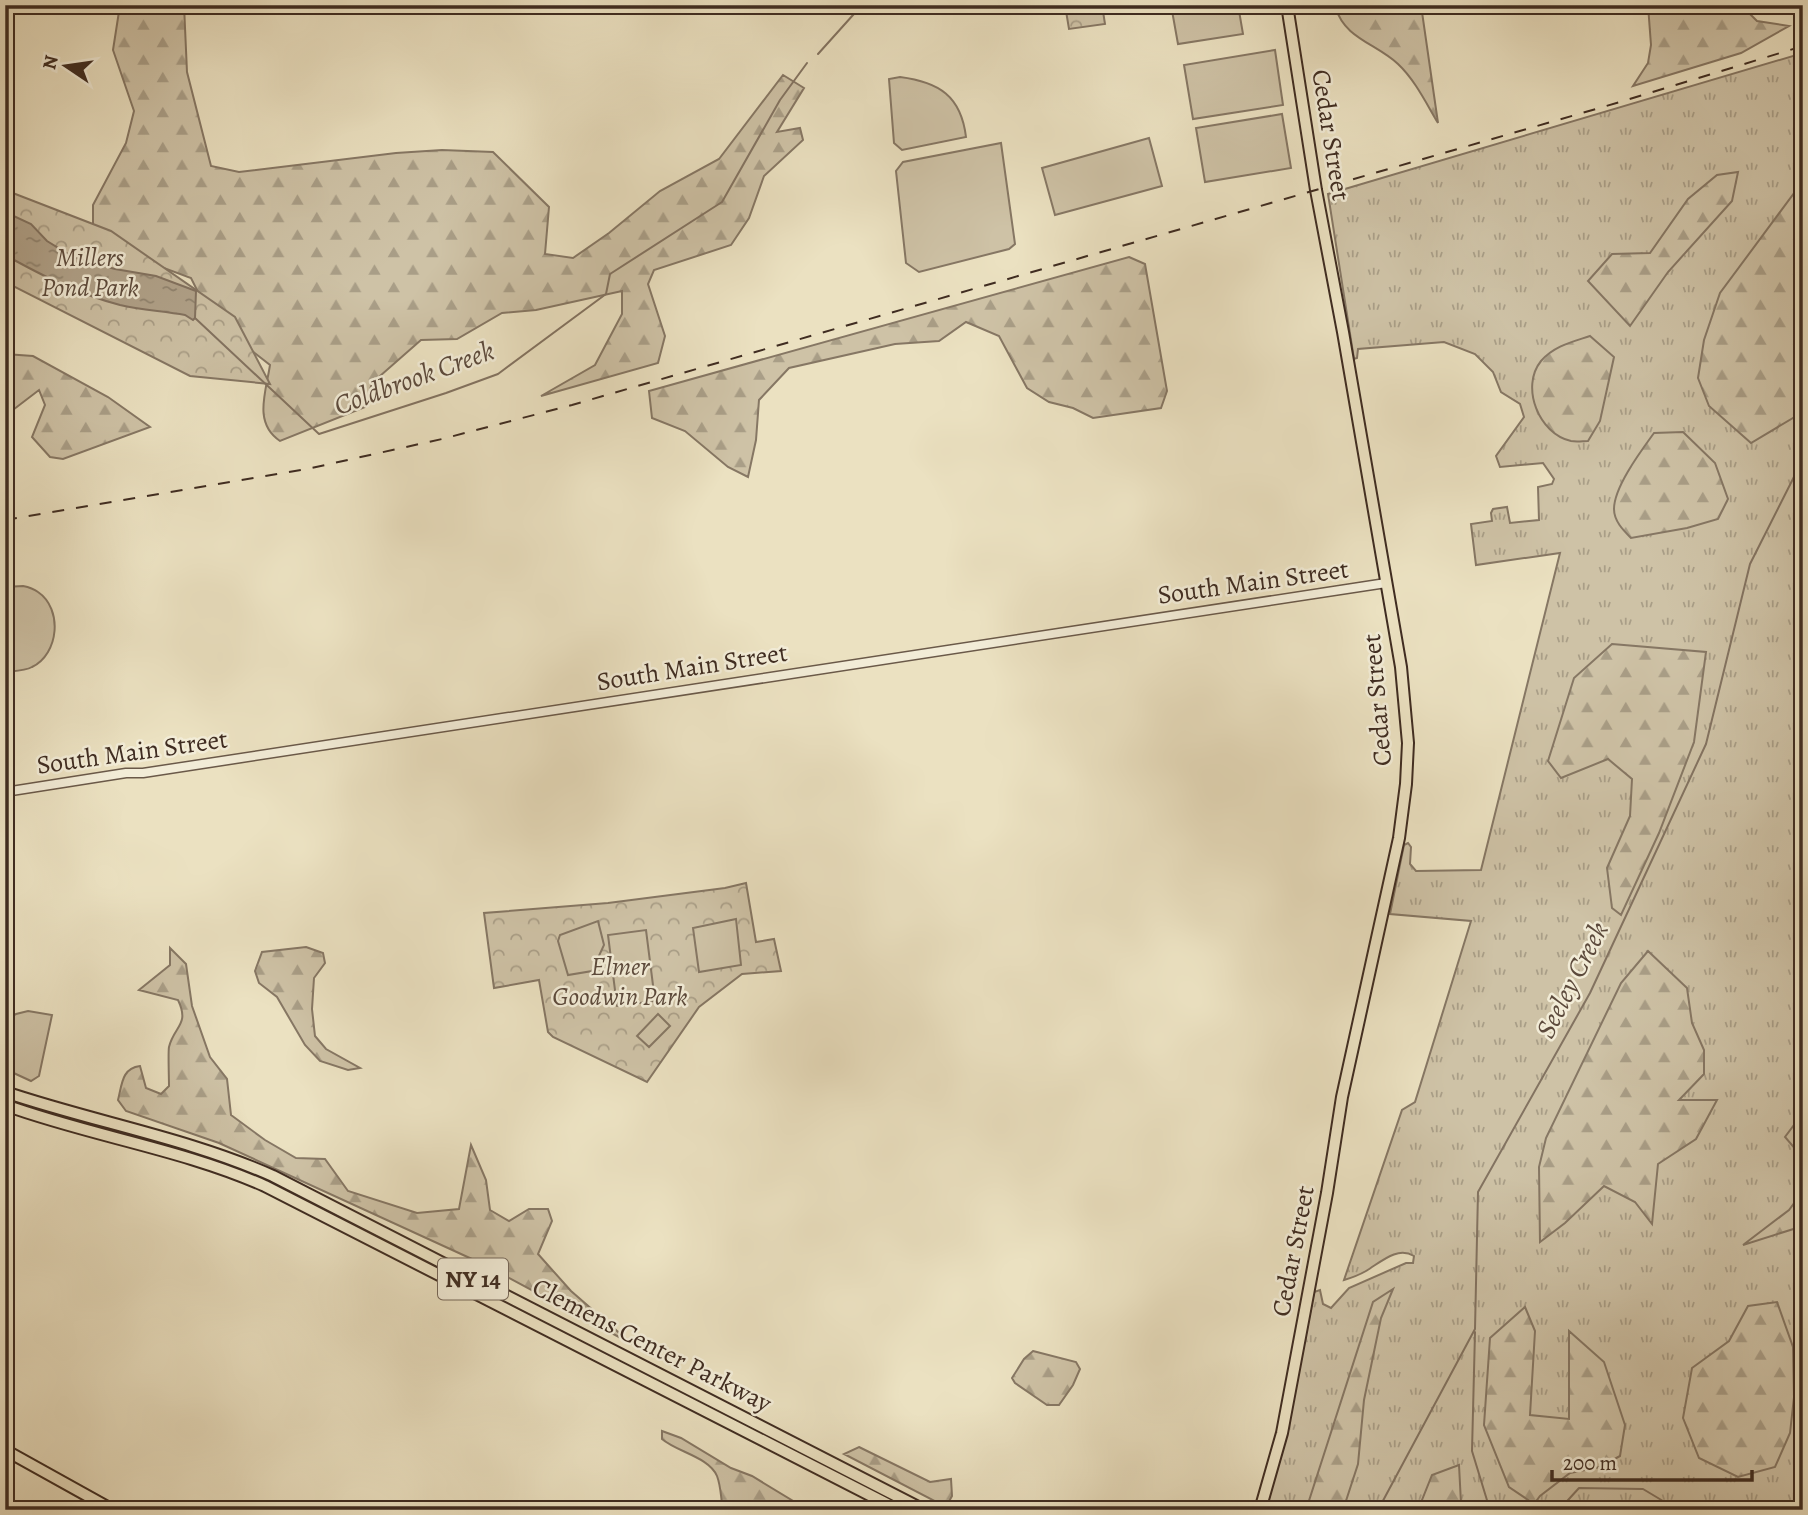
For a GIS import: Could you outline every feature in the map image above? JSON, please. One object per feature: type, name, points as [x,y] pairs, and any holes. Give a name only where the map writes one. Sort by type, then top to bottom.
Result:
[{"type":"main road","name":"Cedar Street","points":[[1260,1510],[1282,1433],[1327,1194],[1342,1097],[1399,838],[1408,743],[1401,667],[1316,190],[1287,5]]},
{"type":"main road","name":"Clemens Center Parkway","points":[[5,1092],[227,1157],[273,1176],[925,1510]]},
{"type":"main road","name":"Clemens Center Parkway","points":[[5,1105],[48,1120],[220,1167],[265,1186],[899,1510]]},
{"type":"main road","points":[[5,1450],[113,1510]]},
{"type":"street","name":"South Main Street","points":[[5,792],[126,773],[144,774],[1386,583]]},
{"type":"green space","points":[[120,5],[184,5],[187,72],[211,166],[239,172],[396,153],[442,150],[493,152],[549,207],[545,254],[573,258],[609,233],[660,191],[719,159],[783,75],[804,88],[777,132],[800,128],[803,140],[764,176],[749,218],[731,245],[654,270],[648,284],[665,336],[658,363],[541,396],[595,365],[622,314],[622,291],[536,310],[502,313],[457,339],[421,340],[372,383],[365,407],[280,441],[266,425],[264,416],[264,396],[270,365],[220,326],[208,312],[191,278],[102,245],[93,237],[93,205],[126,143],[134,111],[113,50]]},
{"type":"green space","points":[[1065,5],[1102,5],[1105,24],[1069,29]]},
{"type":"green space","points":[[1171,5],[1238,5],[1243,34],[1178,44]]},
{"type":"green space","points":[[1349,5],[1421,5],[1438,123],[1404,70],[1390,57],[1346,27],[1336,8]]},
{"type":"green space","points":[[1648,5],[1741,5],[1757,21],[1789,26],[1741,53],[1633,86],[1648,63],[1651,45]]},
{"type":"green space","points":[[1275,50],[1283,105],[1193,119],[1184,65]]},
{"type":"green space","points":[[1803,53],[1803,1510],[1266,1510],[1289,1423],[1314,1292],[1320,1290],[1323,1304],[1331,1308],[1349,1288],[1406,1263],[1413,1263],[1414,1256],[1408,1253],[1395,1254],[1344,1280],[1402,1110],[1415,1102],[1471,921],[1390,914],[1404,845],[1408,843],[1411,847],[1410,864],[1416,871],[1481,870],[1560,553],[1476,565],[1471,524],[1492,521],[1493,509],[1507,507],[1510,523],[1539,520],[1538,487],[1552,484],[1554,479],[1543,463],[1500,467],[1496,456],[1524,417],[1520,404],[1501,392],[1493,372],[1475,354],[1444,342],[1358,349],[1357,358],[1354,359],[1328,194]]},
{"type":"green space","points":[[900,77],[926,83],[946,93],[959,111],[966,137],[902,150],[894,143],[889,79]]},
{"type":"green space","points":[[1282,114],[1291,168],[1205,182],[1196,128]]},
{"type":"green space","points":[[1149,138],[1162,186],[1055,215],[1042,168]]},
{"type":"green space","points":[[1001,143],[1015,244],[1009,249],[919,272],[906,263],[896,171],[903,162]]},
{"type":"green space","points":[[1738,172],[1732,201],[1668,272],[1630,326],[1588,281],[1612,254],[1650,253],[1688,199],[1717,175]]},
{"type":"green space","points":[[1803,181],[1803,412],[1751,443],[1709,406],[1698,378],[1704,340],[1720,293]]},
{"type":"green space","name":"Millers Pond Park","points":[[5,190],[111,231],[235,317],[270,384],[190,376],[5,282]]},
{"type":"green space","points":[[1129,257],[1145,264],[1167,391],[1161,408],[1093,418],[1073,408],[1049,402],[1027,388],[999,336],[966,322],[939,341],[895,344],[789,368],[759,400],[756,440],[748,477],[728,467],[685,431],[652,418],[649,391]]},
{"type":"green space","points":[[1590,336],[1614,357],[1600,421],[1588,441],[1571,441],[1560,437],[1542,419],[1536,408],[1532,383],[1535,372],[1546,356],[1564,345]]},
{"type":"green space","points":[[5,354],[33,356],[108,397],[150,427],[63,459],[50,457],[32,437],[45,405],[39,390],[5,416]]},
{"type":"green space","points":[[1683,432],[1715,463],[1728,499],[1718,519],[1687,528],[1631,538],[1614,513],[1618,490],[1654,433]]},
{"type":"green space","points":[[23,586],[38,592],[51,609],[54,620],[52,642],[41,661],[32,667],[5,672],[5,587]]},
{"type":"green space","points":[[1612,644],[1706,652],[1694,742],[1659,833],[1621,915],[1612,908],[1607,868],[1630,816],[1632,779],[1608,759],[1561,778],[1548,761],[1574,678]]},
{"type":"green space","name":"Elmer Goodwin Park","points":[[746,883],[756,942],[774,939],[781,971],[742,974],[699,1007],[647,1082],[553,1037],[548,1032],[539,980],[494,988],[484,913],[608,903]]},
{"type":"green space","points":[[736,919],[741,965],[699,972],[693,928]]},
{"type":"green space","points":[[598,921],[604,945],[592,971],[568,975],[558,941],[560,935]]},
{"type":"green space","points":[[646,930],[655,1001],[617,1006],[608,935]]},
{"type":"green space","points":[[306,947],[323,953],[325,963],[314,978],[312,1009],[315,1036],[326,1049],[360,1068],[348,1070],[320,1061],[305,1045],[277,997],[259,983],[255,971],[262,952]]},
{"type":"green space","points":[[170,948],[186,964],[192,1006],[210,1057],[227,1079],[231,1115],[296,1158],[325,1159],[348,1191],[417,1213],[459,1209],[471,1145],[486,1180],[490,1210],[509,1221],[529,1209],[548,1209],[552,1221],[538,1254],[571,1291],[632,1344],[485,1265],[219,1143],[126,1111],[118,1100],[126,1073],[134,1067],[140,1066],[146,1088],[161,1094],[169,1086],[169,1047],[182,1020],[181,1008],[178,1000],[139,990],[170,965]]},
{"type":"green space","points":[[1648,951],[1687,988],[1692,1023],[1704,1050],[1704,1074],[1679,1100],[1717,1100],[1696,1139],[1658,1164],[1652,1224],[1635,1202],[1604,1186],[1565,1223],[1540,1242],[1539,1167],[1546,1138],[1621,983]]},
{"type":"green space","points":[[28,1011],[52,1015],[39,1076],[31,1081],[5,1069],[5,1020]]},
{"type":"green space","points":[[658,1014],[670,1026],[649,1047],[637,1036]]},
{"type":"green space","points":[[1803,1113],[1803,1158],[1785,1137]]},
{"type":"green space","points":[[1803,1191],[1803,1226],[1743,1245],[1789,1210]]},
{"type":"green space","points":[[1393,1289],[1381,1318],[1364,1400],[1358,1464],[1343,1510],[1306,1510],[1373,1302]]},
{"type":"green space","points":[[1777,1302],[1793,1347],[1794,1397],[1790,1433],[1775,1467],[1738,1477],[1699,1458],[1683,1418],[1692,1368],[1729,1341],[1748,1306]]},
{"type":"green space","points":[[1525,1307],[1535,1331],[1530,1415],[1569,1419],[1569,1331],[1604,1362],[1625,1425],[1620,1456],[1600,1467],[1570,1473],[1540,1496],[1534,1504],[1509,1487],[1484,1425],[1490,1338]]},
{"type":"green space","points":[[1033,1351],[1076,1362],[1080,1369],[1059,1405],[1047,1405],[1015,1383],[1012,1378],[1024,1359]]},
{"type":"green space","points":[[662,1431],[681,1438],[731,1468],[752,1476],[808,1510],[723,1510],[718,1480],[713,1469],[662,1439]]},
{"type":"green space","points":[[859,1447],[930,1482],[951,1479],[952,1496],[946,1507],[844,1454]]},
{"type":"green space","points":[[1459,1465],[1461,1503],[1465,1510],[1418,1510],[1432,1475]]},
{"type":"water","points":[[5,212],[31,224],[47,241],[73,257],[115,269],[156,276],[196,291],[195,318],[193,320],[185,315],[105,301],[61,284],[5,255]]},
{"type":"waterway","name":"Coldbrook Creek","points":[[818,54],[862,5]]},
{"type":"waterway","name":"Coldbrook Creek","points":[[195,318],[319,434],[498,374],[606,294],[610,274],[722,202],[780,100],[807,63]]},
{"type":"waterway","name":"Seeley Creek","points":[[1378,1510],[1475,1329],[1478,1192],[1590,993],[1706,744],[1750,564],[1803,459]]},
{"type":"waterway","points":[[1475,1332],[1472,1451],[1490,1510]]},
{"type":"waterway","points":[[1559,1510],[1579,1488],[1643,1489],[1678,1510]]},
{"type":"railway","points":[[5,520],[307,469],[442,439],[572,405],[1620,102],[1803,46]]}]
